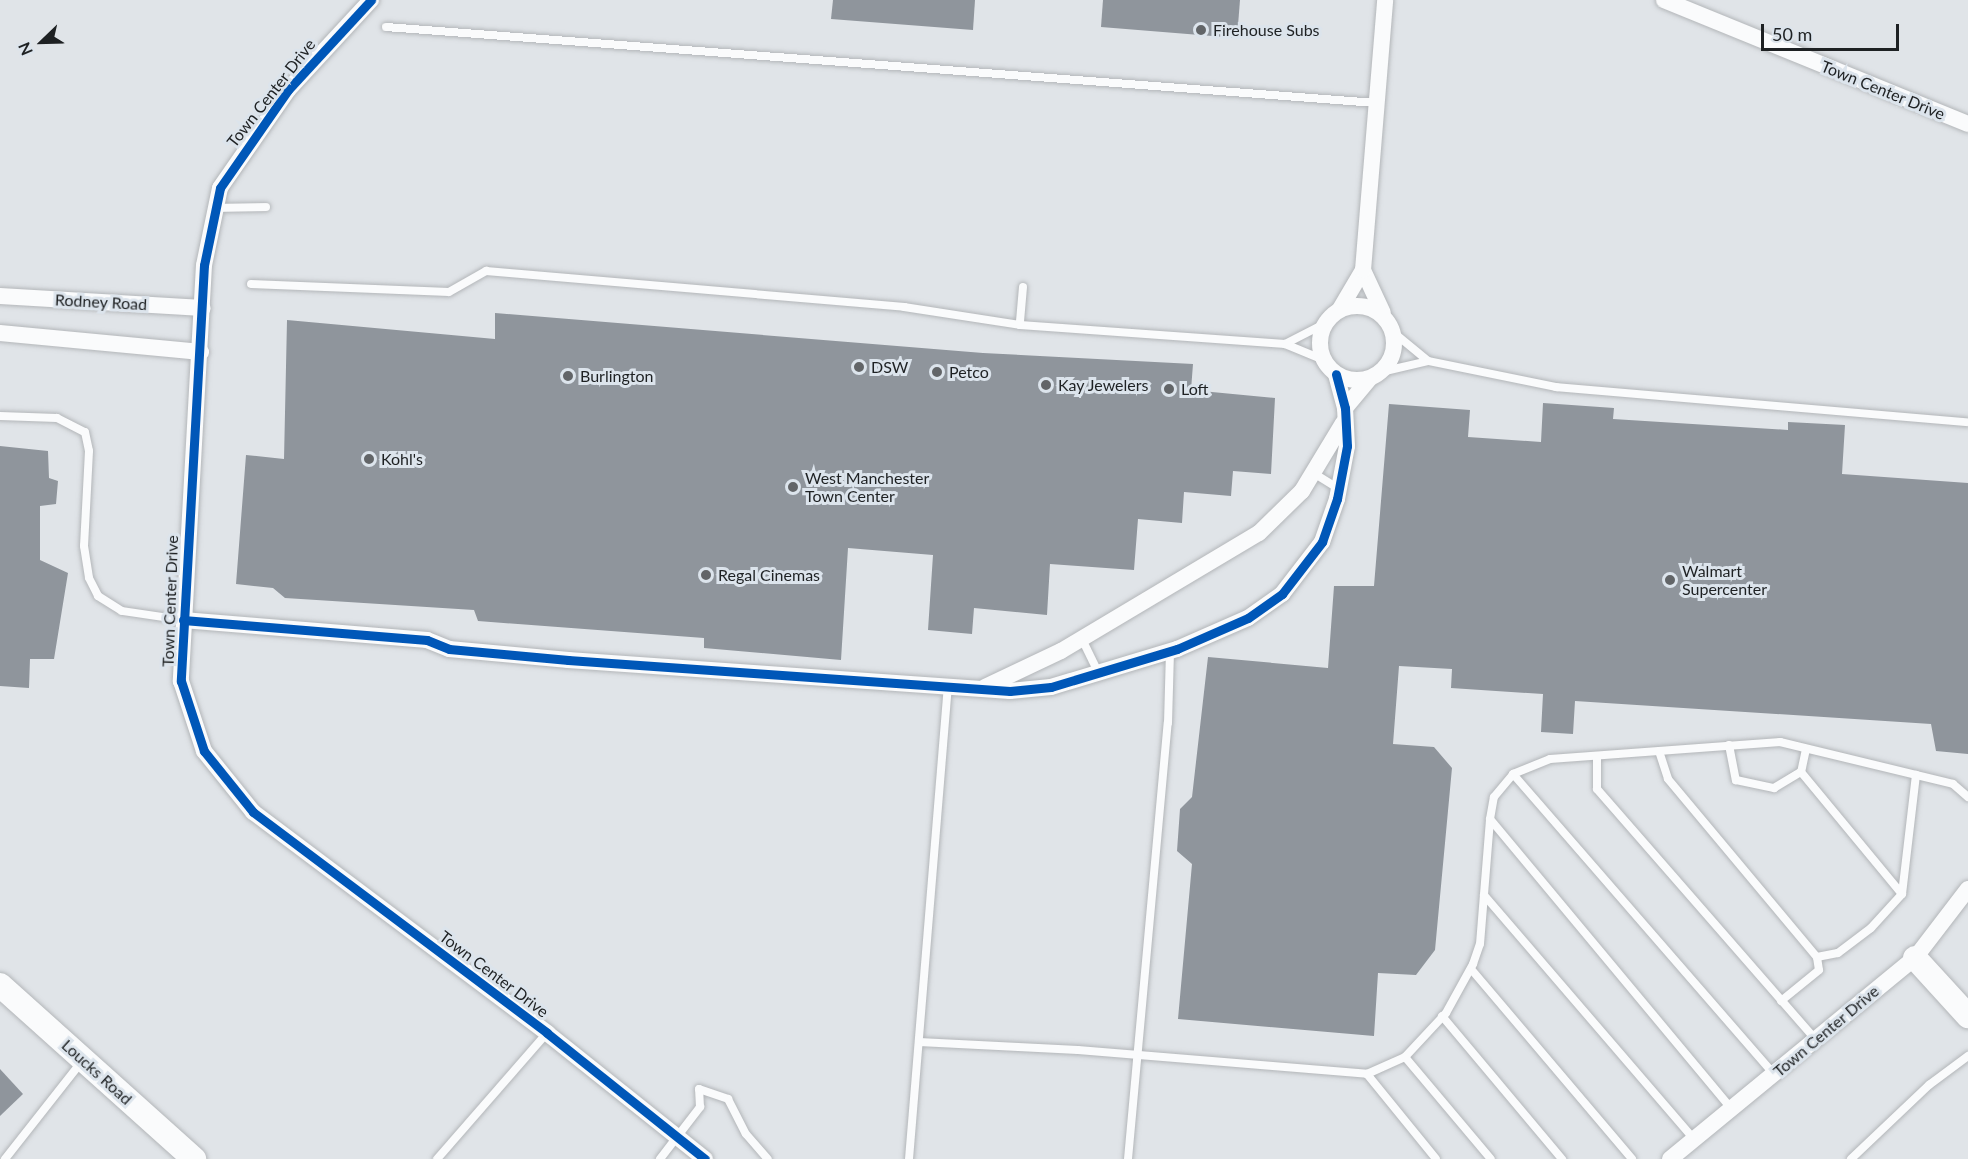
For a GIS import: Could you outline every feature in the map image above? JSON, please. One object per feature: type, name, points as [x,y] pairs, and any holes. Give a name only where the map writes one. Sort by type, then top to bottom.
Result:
[{"type":"street","name":"Town Center Drive","points":[[371,0],[264,121],[220,188],[214,208],[204,265],[201,352],[183,620],[182,681],[204,751],[253,812],[547,1033],[705,1159]]},
{"type":"street","points":[[985,687],[1082,639],[1259,533],[1285,510],[1314,474],[1344,416],[1375,375],[1393,356],[1390,325],[1373,299],[1363,270],[1385,0]]},
{"type":"street","name":"Town Center Drive","points":[[1664,0],[1968,124]]},
{"type":"street","points":[[1363,270],[1340,309],[1326,323],[1320,342],[1324,360],[1336,374],[1354,381],[1375,375]]},
{"type":"street","name":"Rodney Road","points":[[0,296],[203,308]]},
{"type":"street","points":[[1340,309],[1360,305],[1390,325]]},
{"type":"street","points":[[0,333],[201,352]]},
{"type":"street","points":[[183,620],[427,640],[462,651],[1026,691],[1100,674],[1170,652],[1248,618],[1282,594],[1322,542],[1339,489],[1347,446],[1336,374]]},
{"type":"street","name":"Town Center Drive","points":[[1670,1159],[1915,958],[1968,889]]},
{"type":"street","points":[[1915,958],[1968,1016]]},
{"type":"street","name":"Loucks Road","points":[[0,985],[194,1159]]},
{"type":"lane","points":[[386,27],[1377,103]]},
{"type":"lane","points":[[214,208],[266,207]]},
{"type":"lane","points":[[250,284],[449,292],[486,271],[904,307],[1020,325],[1285,344],[1324,360]]},
{"type":"lane","points":[[1020,325],[1023,287]]},
{"type":"lane","points":[[1285,344],[1326,323]]},
{"type":"lane","points":[[1390,325],[1428,361]]},
{"type":"lane","points":[[1375,375],[1428,361],[1556,387],[1968,422]]},
{"type":"lane","points":[[0,416],[57,418],[85,432],[89,451],[84,546],[89,578],[98,596],[122,611],[183,620]]},
{"type":"lane","points":[[1314,474],[1339,489]]},
{"type":"lane","points":[[1082,639],[1100,674]]},
{"type":"lane","points":[[1128,1159],[1168,723],[1170,652]]},
{"type":"lane","points":[[909,1159],[948,686]]},
{"type":"lane","points":[[919,1041],[1137,1054],[1367,1074],[1405,1057],[1442,1016],[1471,969],[1480,944],[1490,819],[1494,797],[1513,774],[1550,759],[1780,742],[1953,784],[1968,797]]},
{"type":"lane","points":[[1729,745],[1736,780],[1774,788],[1801,772],[1806,749]]},
{"type":"lane","points":[[1659,751],[1668,779],[1817,957],[1819,970],[1782,1001]]},
{"type":"lane","points":[[1597,757],[1597,789],[1816,1040]]},
{"type":"lane","points":[[1801,772],[1902,894]]},
{"type":"lane","points":[[1513,774],[1774,1074]]},
{"type":"lane","points":[[1817,957],[1838,953],[1871,928],[1902,894],[1916,775]]},
{"type":"lane","points":[[1490,819],[1732,1109]]},
{"type":"lane","points":[[1484,895],[1694,1139]]},
{"type":"lane","points":[[1471,969],[1632,1159]]},
{"type":"lane","points":[[1442,1016],[1562,1159]]},
{"type":"lane","points":[[437,1159],[547,1033]]},
{"type":"lane","points":[[1851,1159],[1929,1085],[1968,1056]]},
{"type":"lane","points":[[1405,1057],[1491,1159]]},
{"type":"lane","points":[[5,1159],[83,1060]]},
{"type":"lane","points":[[1367,1074],[1436,1159]]},
{"type":"lane","points":[[660,1159],[700,1107],[699,1089],[728,1099],[746,1134],[768,1159]]},
{"type":"building","points":[[833,0],[975,0],[973,30],[831,19]]},
{"type":"building","points":[[1103,0],[1240,0],[1237,38],[1101,27]]},
{"type":"building","points":[[495,313],[983,353],[1193,364],[1191,390],[1275,398],[1271,474],[1233,471],[1231,496],[1184,492],[1182,523],[1138,519],[1134,570],[1050,564],[1047,615],[974,608],[972,634],[928,630],[933,555],[848,548],[841,660],[704,648],[704,638],[478,621],[474,610],[285,598],[273,588],[236,584],[246,455],[284,459],[287,320],[495,339]]},
{"type":"building","name":"Walmart Supercenter","points":[[1543,403],[1614,408],[1613,419],[1788,430],[1788,422],[1845,425],[1842,474],[1968,483],[1968,754],[1936,751],[1931,724],[1575,701],[1573,734],[1541,732],[1543,694],[1451,688],[1452,669],[1399,666],[1393,744],[1434,747],[1452,768],[1435,950],[1416,975],[1378,973],[1374,1036],[1178,1019],[1192,864],[1177,851],[1180,809],[1192,797],[1208,657],[1328,668],[1334,586],[1374,586],[1389,404],[1470,410],[1468,437],[1541,442]]},
{"type":"building","points":[[0,446],[48,451],[49,478],[58,481],[56,504],[40,506],[40,560],[68,573],[54,659],[30,659],[29,688],[0,686]]},
{"type":"building","points":[[0,1069],[23,1094],[0,1116]]},
{"type":"cycle path","points":[[371,0],[288,90],[220,188],[204,265],[181,681],[204,751],[253,812],[547,1033],[705,1159]]},
{"type":"cycle path","points":[[183,620],[427,640],[449,649],[568,660],[1010,691],[1051,687],[1177,649],[1248,618],[1282,594],[1322,542],[1337,499],[1347,446],[1345,408],[1336,374]]},
{"type":"place","name":"Firehouse Subs","points":[[1201,30]]},
{"type":"place","name":"DSW","points":[[859,367]]},
{"type":"place","name":"Petco","points":[[937,372]]},
{"type":"place","name":"Burlington","points":[[568,376]]},
{"type":"place","name":"Kay Jewelers","points":[[1046,385]]},
{"type":"place","name":"Loft","points":[[1169,389]]},
{"type":"place","name":"Kohl's","points":[[369,459]]},
{"type":"place","name":"West Manchester Town Center","points":[[793,487]]},
{"type":"place","name":"Regal Cinemas","points":[[706,575]]},
{"type":"place","name":"Walmart Supercenter","points":[[1670,580]]}]
